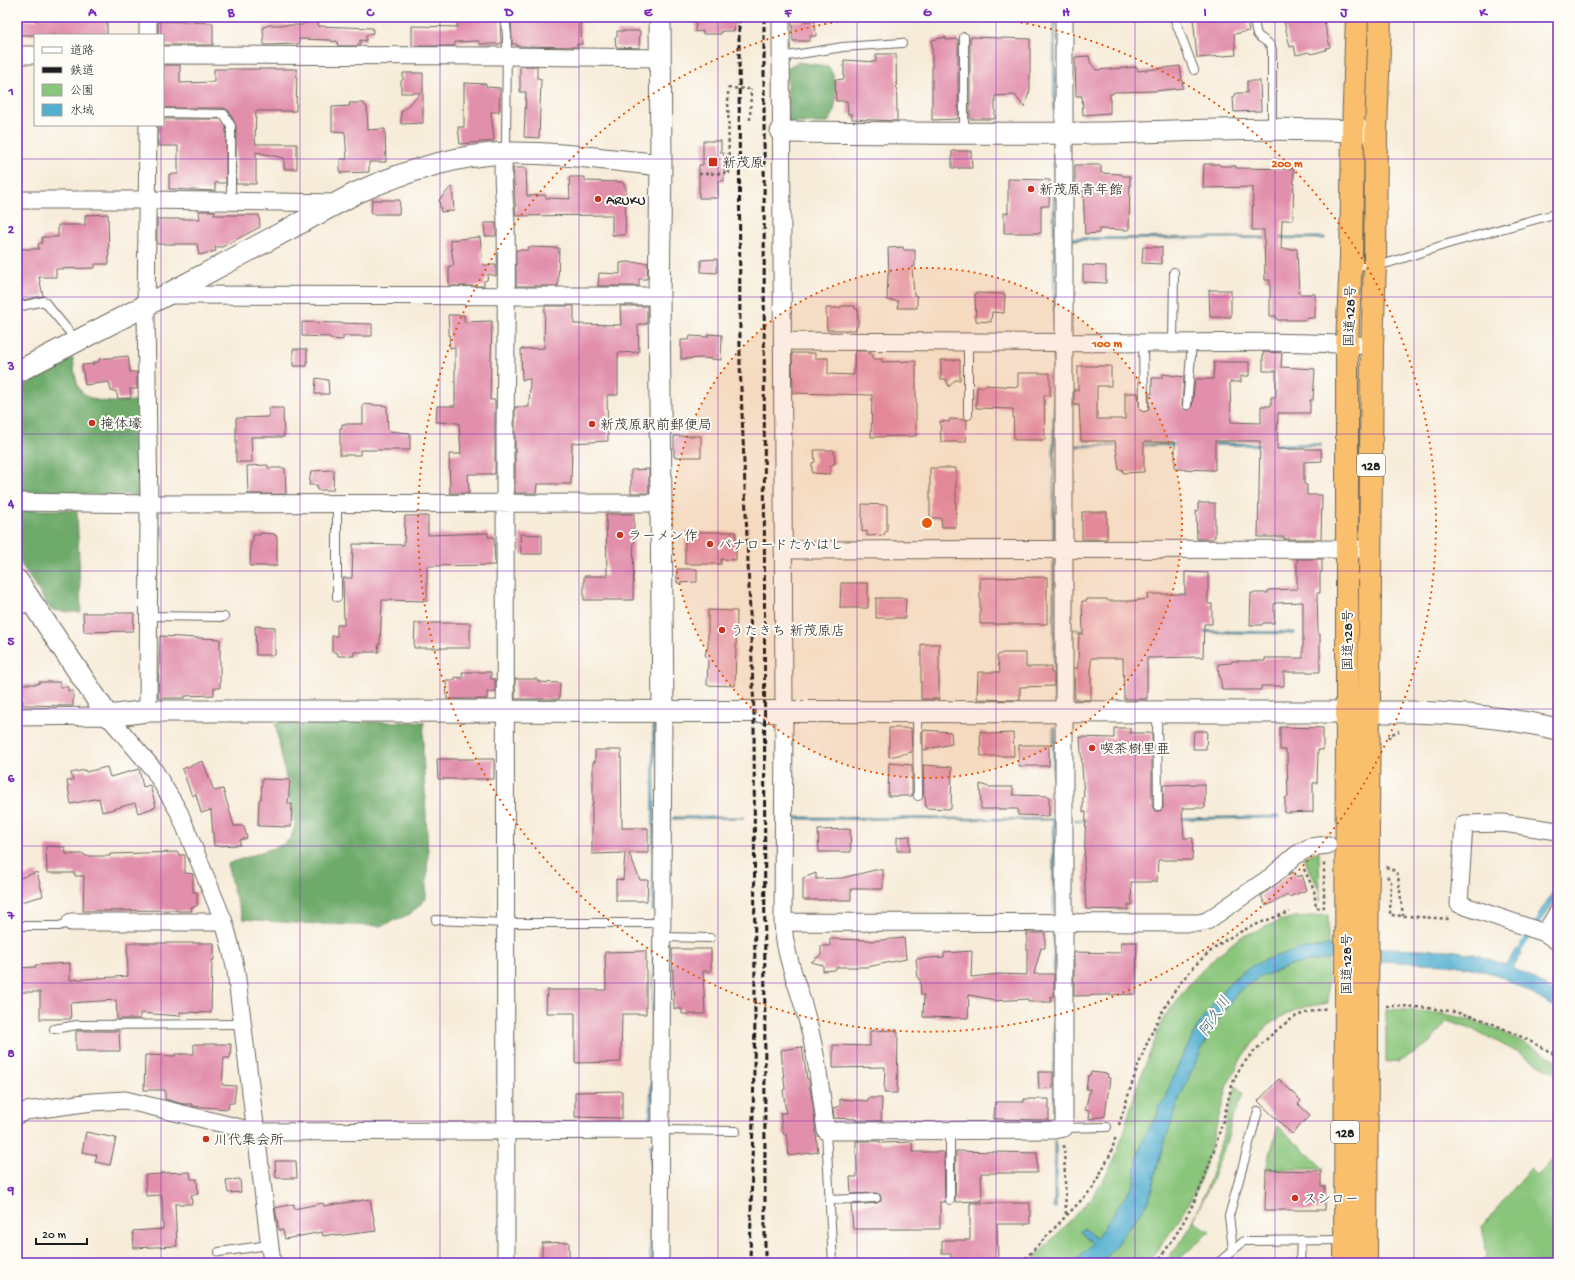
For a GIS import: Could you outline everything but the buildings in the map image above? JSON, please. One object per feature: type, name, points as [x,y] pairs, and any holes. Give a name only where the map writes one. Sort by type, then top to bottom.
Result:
[{"type":"highway","name":"国道128号","points":[[1357,17],[1353,131],[1351,266],[1347,344],[1347,712],[1357,913],[1374,1003],[1366,1263]]},
{"type":"highway","name":"国道128号","points":[[1345,1263],[1346,1000],[1357,913],[1369,712],[1372,346],[1375,265],[1376,132],[1380,17]]},
{"type":"street","points":[[148,17],[148,34]]},
{"type":"street","points":[[660,17],[661,165],[659,296],[663,711],[660,1263]]},
{"type":"street","points":[[781,17],[784,712],[783,922],[784,940],[806,1013],[813,1046],[826,1131],[1054,1130],[1064,1128],[1064,17]]},
{"type":"street","points":[[17,55],[34,55]]},
{"type":"street","points":[[164,55],[660,58]]},
{"type":"street","points":[[148,126],[146,304],[149,504],[148,711]]},
{"type":"street","points":[[781,132],[964,134],[1272,130],[1376,132]]},
{"type":"street","points":[[17,372],[166,295],[337,203],[384,180],[412,170],[472,157],[504,153],[536,153],[661,165]]},
{"type":"street","points":[[504,153],[503,164],[506,223],[506,1263]]},
{"type":"street","points":[[17,200],[148,200],[337,203]]},
{"type":"street","points":[[166,295],[659,296]]},
{"type":"street","points":[[783,341],[1173,343],[1205,341],[1347,344],[1372,346]]},
{"type":"street","points":[[17,502],[149,504],[660,503]]},
{"type":"street","points":[[783,550],[1370,549]]},
{"type":"street","points":[[17,580],[27,608],[108,716],[154,770],[180,812],[224,922],[236,971],[244,1024],[272,1263]]},
{"type":"street","points":[[17,717],[108,716],[148,711],[1369,712],[1459,714],[1534,723],[1558,729]]},
{"type":"street","points":[[1558,831],[1503,823],[1464,824],[1459,904],[1551,937],[1558,912]]},
{"type":"street","points":[[783,922],[1138,922],[1191,924],[1207,921],[1272,876],[1296,855],[1310,847],[1326,850]]},
{"type":"street","points":[[71,922],[224,922]]},
{"type":"street","points":[[17,1116],[26,1111],[92,1102],[125,1100],[256,1132],[660,1130]]},
{"type":"lane","points":[[504,153],[506,145],[507,56],[505,17]]},
{"type":"lane","points":[[1174,17],[1194,70]]},
{"type":"lane","points":[[1254,17],[1257,34],[1260,38],[1266,40],[1272,49],[1272,130]]},
{"type":"lane","points":[[964,37],[964,134]]},
{"type":"lane","points":[[781,58],[842,47],[902,43]]},
{"type":"lane","points":[[164,113],[224,114],[231,126],[231,201]]},
{"type":"lane","points":[[1351,266],[1388,263],[1447,244],[1558,213]]},
{"type":"lane","points":[[1173,343],[1174,272]]},
{"type":"lane","points":[[17,307],[44,301],[77,341]]},
{"type":"lane","points":[[968,342],[968,415]]},
{"type":"lane","points":[[1143,342],[1144,407]]},
{"type":"lane","points":[[1187,405],[1192,342]]},
{"type":"lane","points":[[337,503],[337,597]]},
{"type":"lane","points":[[148,616],[224,617]]},
{"type":"lane","points":[[917,712],[918,796]]},
{"type":"lane","points":[[1157,712],[1158,806]]},
{"type":"lane","points":[[436,920],[662,930],[710,938]]},
{"type":"lane","points":[[17,926],[59,926],[71,922]]},
{"type":"lane","points":[[54,1029],[77,1025],[244,1024]]},
{"type":"lane","points":[[1233,1250],[1229,1216],[1258,1111]]},
{"type":"lane","points":[[1064,1128],[1107,1127]]},
{"type":"lane","points":[[660,1130],[736,1131]]},
{"type":"lane","points":[[950,1130],[950,1200]]},
{"type":"lane","points":[[826,1131],[833,1263]]},
{"type":"lane","points":[[829,1200],[876,1198]]},
{"type":"lane","points":[[1300,1263],[1301,1240]]},
{"type":"lane","points":[[1218,1263],[1244,1242],[1345,1240]]},
{"type":"lane","points":[[219,1252],[269,1245]]},
{"type":"path","points":[[699,174],[729,173],[728,88],[751,89],[750,120]]},
{"type":"path","points":[[1296,855],[1314,890],[1316,908],[1324,907],[1326,850]]},
{"type":"path","points":[[1384,867],[1395,871],[1398,875],[1403,916]]},
{"type":"path","points":[[1021,1263],[1092,1189],[1111,1153],[1131,1086],[1146,1044],[1158,1017],[1179,987],[1198,964],[1228,939],[1269,919],[1290,912]]},
{"type":"path","points":[[1374,1003],[1432,1008],[1476,1018],[1512,1032],[1558,1056]]},
{"type":"path","points":[[1156,1263],[1168,1247],[1188,1214],[1200,1188],[1211,1160],[1225,1113],[1229,1093],[1239,1069],[1262,1043],[1283,1025],[1296,1016],[1326,1008]]},
{"type":"path","points":[[1064,1128],[1066,1216]]},
{"type":"green space","points":[[797,62],[828,66],[832,73],[836,101],[833,115],[826,123],[788,123],[787,68]]},
{"type":"green space","points":[[1363,149],[1365,151],[1367,218],[1363,253],[1361,255]]},
{"type":"green space","points":[[73,358],[78,386],[83,393],[89,397],[107,402],[142,400],[142,495],[17,493],[17,389]]},
{"type":"green space","points":[[1357,366],[1360,367],[1362,464],[1358,524]]},
{"type":"green space","points":[[17,510],[77,510],[81,612],[51,610],[17,558]]},
{"type":"green space","points":[[275,722],[424,722],[423,752],[428,854],[426,899],[410,914],[381,926],[294,923],[243,919],[234,893],[227,864],[282,845],[291,838],[295,826]]},
{"type":"green space","points":[[1319,851],[1320,902],[1319,889],[1303,857]]},
{"type":"green space","points":[[1328,915],[1328,946],[1314,947],[1258,963],[1238,975],[1228,984],[1199,1024],[1181,1059],[1168,1090],[1166,1100],[1159,1106],[1157,1117],[1147,1130],[1137,1158],[1134,1183],[1101,1234],[1096,1239],[1084,1228],[1081,1232],[1093,1243],[1075,1263],[1030,1263],[1092,1197],[1106,1175],[1117,1154],[1136,1089],[1163,1019],[1190,983],[1215,957],[1239,938],[1279,921],[1294,917]]},
{"type":"green space","points":[[1328,959],[1328,1003],[1305,1007],[1288,1013],[1266,1027],[1242,1057],[1229,1082],[1205,1166],[1196,1190],[1176,1225],[1147,1263],[1102,1263],[1149,1201],[1161,1152],[1180,1097],[1212,1027],[1232,999],[1250,982],[1266,973],[1291,965]]},
{"type":"green space","points":[[1386,1009],[1446,1014],[1480,1023],[1520,1040],[1558,1061],[1558,1074],[1477,1031],[1447,1021],[1430,1043],[1398,1062],[1386,1063]]},
{"type":"green space","points":[[1236,1086],[1243,1094],[1232,1119],[1227,1141],[1210,1185],[1199,1207],[1218,1154]]},
{"type":"green space","points":[[1278,1126],[1324,1169],[1266,1169]]},
{"type":"green space","points":[[1558,1153],[1558,1263],[1481,1263],[1487,1256],[1482,1226],[1530,1169],[1538,1176]]},
{"type":"green space","points":[[1193,1221],[1210,1231],[1175,1263],[1164,1263],[1188,1231]]},
{"type":"water","points":[[1053,17],[1055,17],[1056,120],[1054,120]]},
{"type":"water","points":[[1053,143],[1055,144],[1055,331],[1054,328]]},
{"type":"water","points":[[1325,237],[1325,239],[1232,238],[1072,240],[1072,238]]},
{"type":"water","points":[[1053,352],[1055,353],[1055,539],[1053,539]]},
{"type":"water","points":[[1216,443],[1321,444],[1321,446],[1216,445],[1073,447],[1073,445]]},
{"type":"water","points":[[1053,559],[1056,699],[1054,700]]},
{"type":"water","points":[[1072,630],[1295,632],[1295,634]]},
{"type":"water","points":[[653,725],[655,725],[655,911],[652,911]]},
{"type":"water","points":[[1053,727],[1056,727],[1055,913],[1053,913],[1053,820],[795,819],[795,817],[1053,819]]},
{"type":"water","points":[[1279,816],[1279,818],[1074,821],[1074,820]]},
{"type":"water","points":[[674,817],[744,817],[744,818],[673,819]]},
{"type":"water","points":[[1558,884],[1558,896],[1543,918],[1538,915]]},
{"type":"water","points":[[1053,933],[1055,933],[1056,1119],[1054,1119]]},
{"type":"water","points":[[653,934],[653,1120],[650,1120]]},
{"type":"water","name":"阿久川","points":[[1328,946],[1449,950],[1474,954],[1506,965],[1516,949],[1522,953],[1513,968],[1558,994],[1558,1010],[1498,975],[1472,968],[1447,964],[1328,959],[1291,965],[1258,978],[1240,990],[1212,1027],[1180,1097],[1161,1152],[1149,1201],[1102,1263],[1075,1263],[1092,1243],[1081,1231],[1084,1228],[1096,1239],[1134,1183],[1137,1158],[1147,1130],[1157,1117],[1159,1106],[1166,1100],[1168,1090],[1181,1059],[1199,1024],[1228,984],[1250,967],[1267,959],[1297,950]]},
{"type":"water","points":[[1054,1140],[1056,1140],[1056,1208],[1054,1208]]},
{"type":"water","points":[[650,1144],[653,1144],[653,1263],[650,1263]]},
{"type":"waterway","points":[[1516,956],[1544,912]]},
{"type":"railway","points":[[739,17],[740,363],[754,712],[755,1019],[750,1263]]},
{"type":"railway","points":[[764,17],[765,1263]]},
{"type":"place","name":"新茂原","points":[[713,162]]},
{"type":"place","name":"新茂原青年館","points":[[1031,189]]},
{"type":"place","name":"ARUKU","points":[[598,199]]},
{"type":"place","name":"掩体壕","points":[[92,423]]},
{"type":"place","name":"新茂原駅前郵便局","points":[[592,424]]},
{"type":"place","name":"ラーメン作","points":[[620,535]]},
{"type":"place","name":"パナロードたかはし","points":[[710,544]]},
{"type":"place","name":"うたきち 新茂原店","points":[[722,630]]},
{"type":"place","name":"喫茶樹里亜","points":[[1092,748]]},
{"type":"place","name":"川代集会所","points":[[206,1139]]},
{"type":"place","name":"スシロー","points":[[1295,1198]]}]
